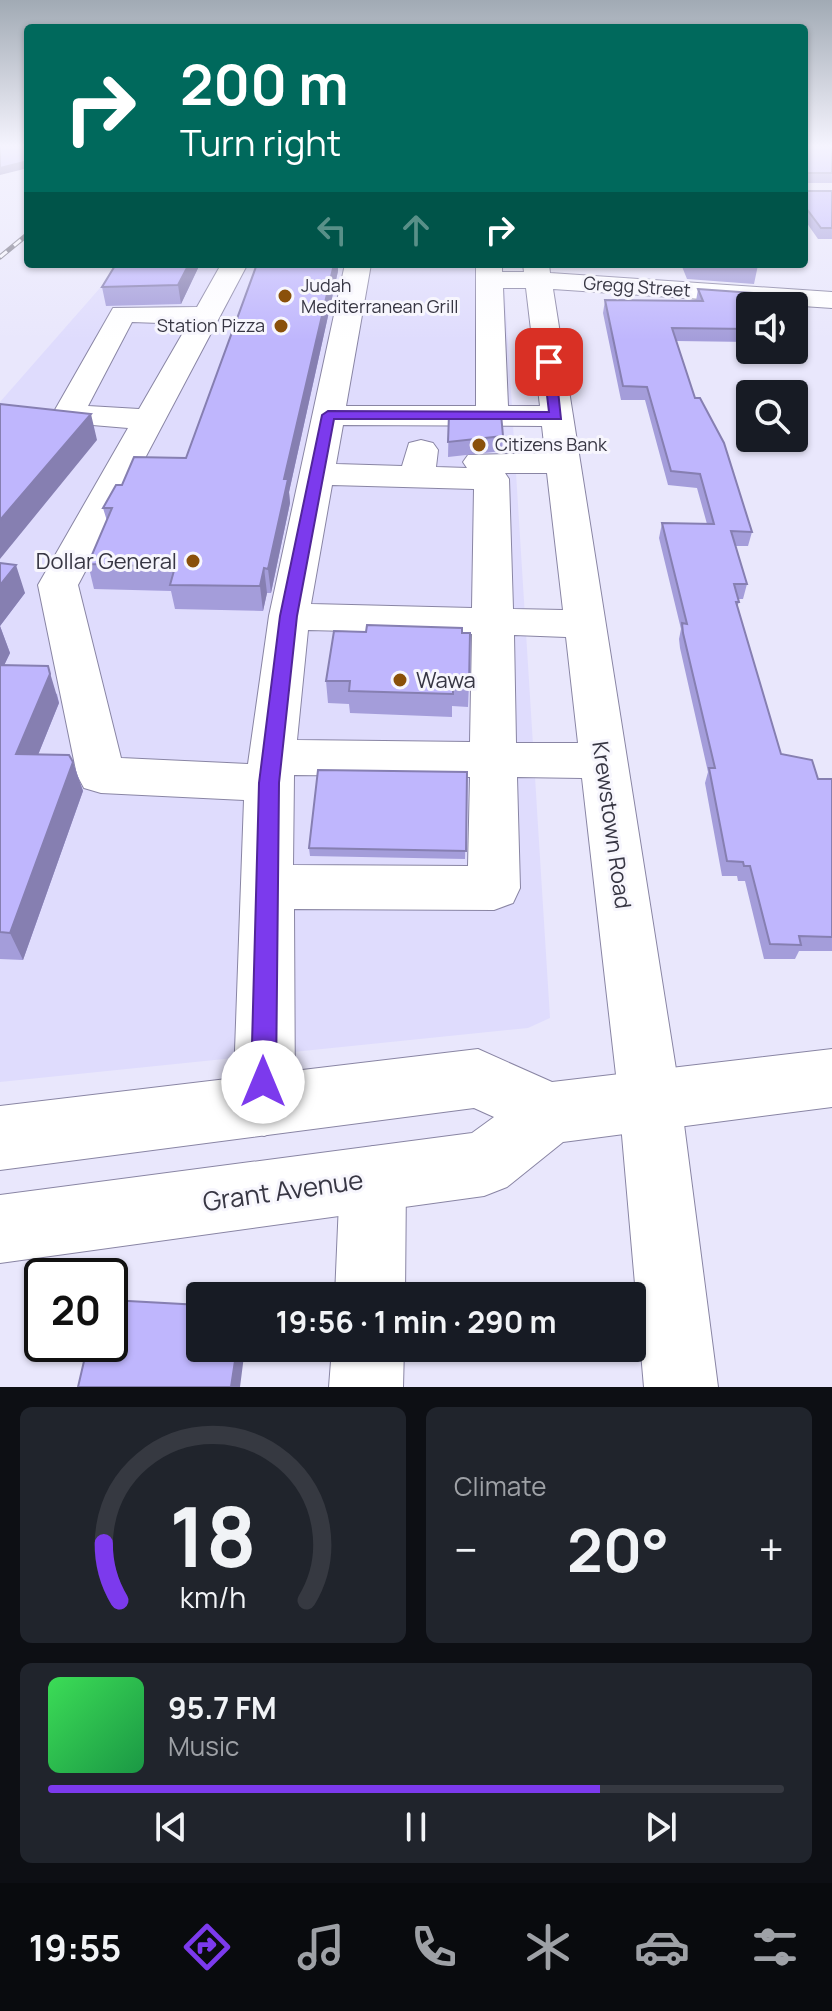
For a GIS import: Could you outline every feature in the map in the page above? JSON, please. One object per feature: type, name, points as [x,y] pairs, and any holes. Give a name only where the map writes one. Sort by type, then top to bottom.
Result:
[{"type":"street","points":[[241,268],[207,316],[58,585],[101,775],[494,760],[603,761]]},
{"type":"street","points":[[264,1106],[270,770],[289,616],[357,268]]},
{"type":"street","points":[[624,268],[669,273]]},
{"type":"street","points":[[489,272],[492,416]]},
{"type":"street","name":"Gregg Street","points":[[489,272],[669,273],[797,286],[832,300]]},
{"type":"street","name":"Krewstown Road","points":[[537,272],[650,1101],[681,1387]]},
{"type":"street","points":[[149,419],[68,415],[123,314],[207,316]]},
{"type":"street","points":[[328,415],[556,416]]},
{"type":"street","points":[[419,468],[422,415]]},
{"type":"street","points":[[317,474],[419,468],[472,461],[562,463]]},
{"type":"street","points":[[266,887],[494,888],[492,479],[419,468]]},
{"type":"street","points":[[289,616],[584,624]]},
{"type":"street","points":[[0,1138],[478,1078],[550,1113],[832,1078]]},
{"type":"street","name":"Grant Avenue","points":[[0,1229],[484,1164],[550,1113]]},
{"type":"street","points":[[370,1282],[373,1179]]},
{"type":"street","points":[[366,1387],[367,1362]]},
{"type":"shaded area","points":[[117,268],[503,268],[550,1018],[528,1028],[0,1082],[0,402]]},
{"type":"building","points":[[808,211],[832,211],[832,228],[821,228]]},
{"type":"building","points":[[114,268],[187,268],[178,285],[102,287]]},
{"type":"building","points":[[256,268],[333,268],[284,479],[288,479],[268,569],[264,568],[260,586],[170,585],[175,567],[88,564],[112,508],[103,508],[116,485],[122,485],[134,457],[186,458]]},
{"type":"building","points":[[698,289],[739,292],[736,292],[736,329],[672,328],[695,398],[700,398],[724,443],[752,532],[731,531],[747,584],[734,584],[739,602],[736,602],[781,754],[812,760],[818,779],[832,779],[832,937],[799,936],[801,945],[770,944],[750,866],[744,866],[743,862],[727,861],[709,768],[715,768],[683,633],[682,623],[687,624],[662,523],[714,524],[700,474],[671,471],[647,387],[623,386],[605,300],[703,301]]},
{"type":"building","points":[[0,404],[91,414],[0,520]]},
{"type":"building","points":[[449,414],[501,414],[503,436],[448,442]]},
{"type":"building","points":[[0,563],[16,565],[0,585]]},
{"type":"building","name":"Wawa","points":[[367,625],[462,628],[462,633],[470,633],[469,684],[453,684],[453,694],[349,691],[350,681],[326,681],[334,631],[366,632]]},
{"type":"building","points":[[0,665],[48,666],[50,674],[16,754],[69,755],[73,762],[10,933],[0,932]]},
{"type":"building","points":[[318,770],[467,772],[466,851],[309,848]]},
{"type":"building","points":[[128,1301],[186,1304],[186,1362],[235,1362],[231,1387],[78,1387],[84,1362],[128,1362]]},
{"type":"railway","points":[[0,257],[24,237]]},
{"type":"place","name":"Judah Mediterranean Grill","points":[[285,296]]},
{"type":"place","name":"Station Pizza","points":[[281,326]]},
{"type":"place","name":"Citizens Bank","points":[[479,445]]},
{"type":"place","name":"Dollar General","points":[[193,561]]},
{"type":"place","name":"Wawa","points":[[400,680]]},
{"type":"route","points":[[263,1082],[269,783],[289,616],[328,415],[556,416],[549,362]]}]
